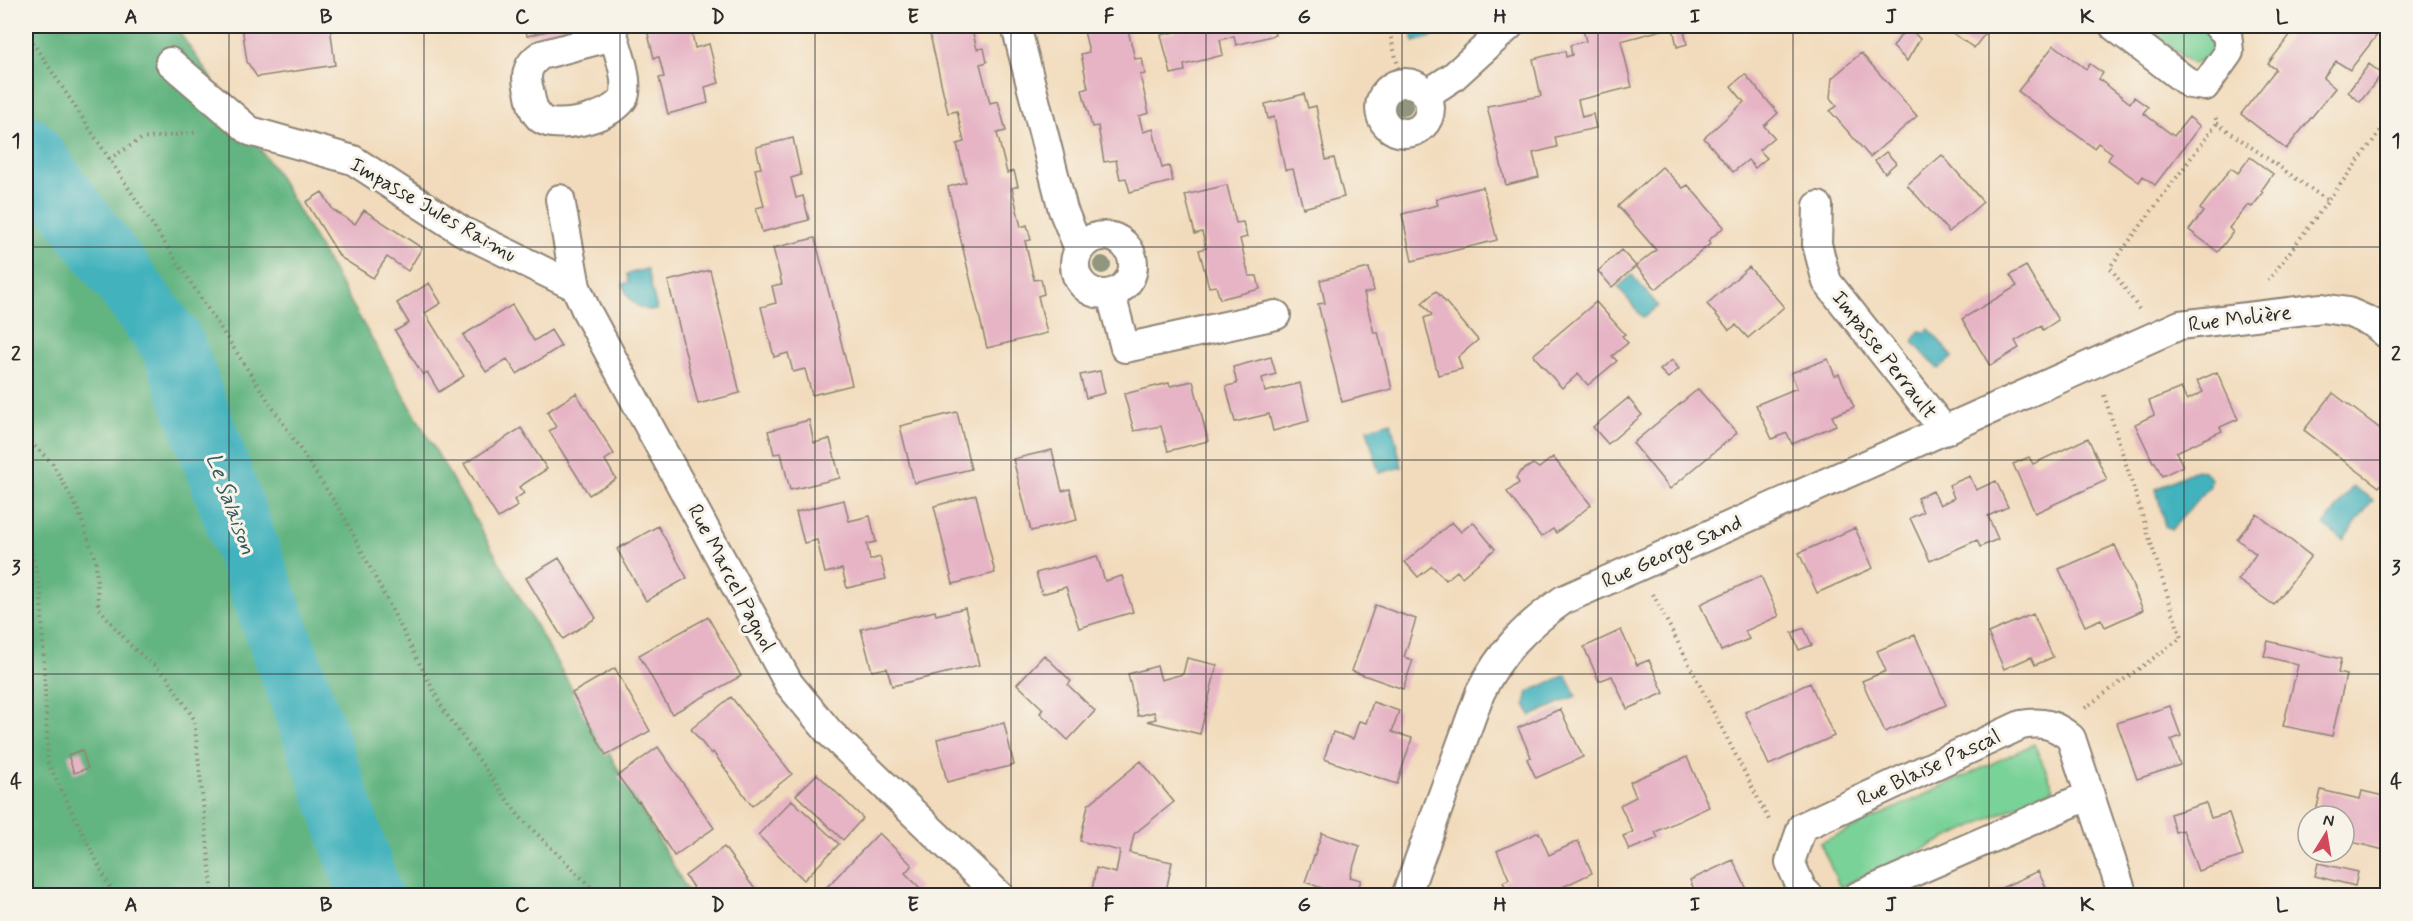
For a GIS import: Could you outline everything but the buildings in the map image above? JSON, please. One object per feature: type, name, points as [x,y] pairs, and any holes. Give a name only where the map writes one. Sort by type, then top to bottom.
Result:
[{"type":"street","points":[[1016,26],[1063,210],[1079,249]]},
{"type":"street","points":[[1414,88],[1453,77],[1509,26]]},
{"type":"street","points":[[2114,26],[2190,84],[2205,86],[2229,52],[2231,28]]},
{"type":"street","name":"Impasse Jules Raimu","points":[[170,62],[250,131],[352,160],[462,231],[576,287]]},
{"type":"street","name":"Rue Marcel Pagnol","points":[[560,199],[576,287],[586,310],[789,684],[829,732],[990,891]]},
{"type":"street","name":"Impasse Perrault","points":[[1818,206],[1817,244],[1827,282],[1945,431]]},
{"type":"street","points":[[1103,236],[1113,237],[1128,249],[1132,257],[1132,276],[1120,290],[1111,294],[1091,292],[1078,278],[1075,259],[1079,249],[1094,238],[1103,236]]},
{"type":"street","points":[[1111,294],[1125,348],[1276,315]]},
{"type":"street","name":"Rue Molière","points":[[2093,363],[2180,325],[2322,308],[2348,312],[2373,323],[2388,335]]},
{"type":"street","name":"Rue George Sand","points":[[1412,893],[1480,693],[1493,667],[1512,642],[1544,613],[1563,600],[2093,363]]},
{"type":"street","name":"Rue Blaise Pascal","points":[[1790,862],[1802,826],[2021,725],[2040,722],[2058,727]]},
{"type":"street","points":[[2058,727],[2071,738],[2123,896]]},
{"type":"street","points":[[1858,896],[2090,795]]},
{"type":"street","points":[[1790,862],[1802,889],[1809,896]]},
{"type":"path","points":[[1388,26],[1414,88]]},
{"type":"path","points":[[26,32],[342,513],[444,711],[519,816],[600,896]]},
{"type":"path","points":[[2205,86],[2217,123],[2328,201]]},
{"type":"path","points":[[2240,318],[2388,121]]},
{"type":"path","points":[[2157,335],[2110,267],[2217,123]]},
{"type":"path","points":[[109,159],[141,139],[197,132],[250,131]]},
{"type":"path","points":[[2058,727],[2181,638],[2093,363]]},
{"type":"path","points":[[26,438],[53,464],[79,512],[96,562],[98,607],[130,645],[167,677],[194,718],[213,896]]},
{"type":"path","points":[[26,524],[41,595],[48,763],[114,896]]},
{"type":"path","points":[[1639,567],[1790,862]]},
{"type":"green space","points":[[26,26],[175,26],[278,175],[690,895],[26,895]]},
{"type":"green space","points":[[2145,26],[2197,26],[2211,35],[2212,55],[2192,64]]},
{"type":"green space","points":[[2034,744],[2054,789],[1840,887],[1820,843]]},
{"type":"water","points":[[1410,26],[1435,26],[1437,35],[1414,42]]},
{"type":"water","points":[[647,269],[657,310],[645,309],[635,304],[627,295],[623,284],[629,282],[627,274]]},
{"type":"water","points":[[1632,275],[1658,306],[1643,318],[1618,287]]},
{"type":"water","points":[[1929,329],[1953,357],[1938,369],[1913,342],[1919,331],[1926,332]]},
{"type":"water","points":[[1391,422],[1402,467],[1379,473],[1367,429]]},
{"type":"water","points":[[2197,469],[2204,471],[2211,479],[2210,486],[2171,530],[2165,526],[2156,489]]},
{"type":"water","points":[[2353,486],[2373,500],[2343,540],[2324,525]]},
{"type":"water","points":[[1566,675],[1576,696],[1531,716],[1525,704],[1528,692]]},
{"type":"waterway","name":"Le Salaison","points":[[26,147],[173,345],[337,796],[370,896]]}]
